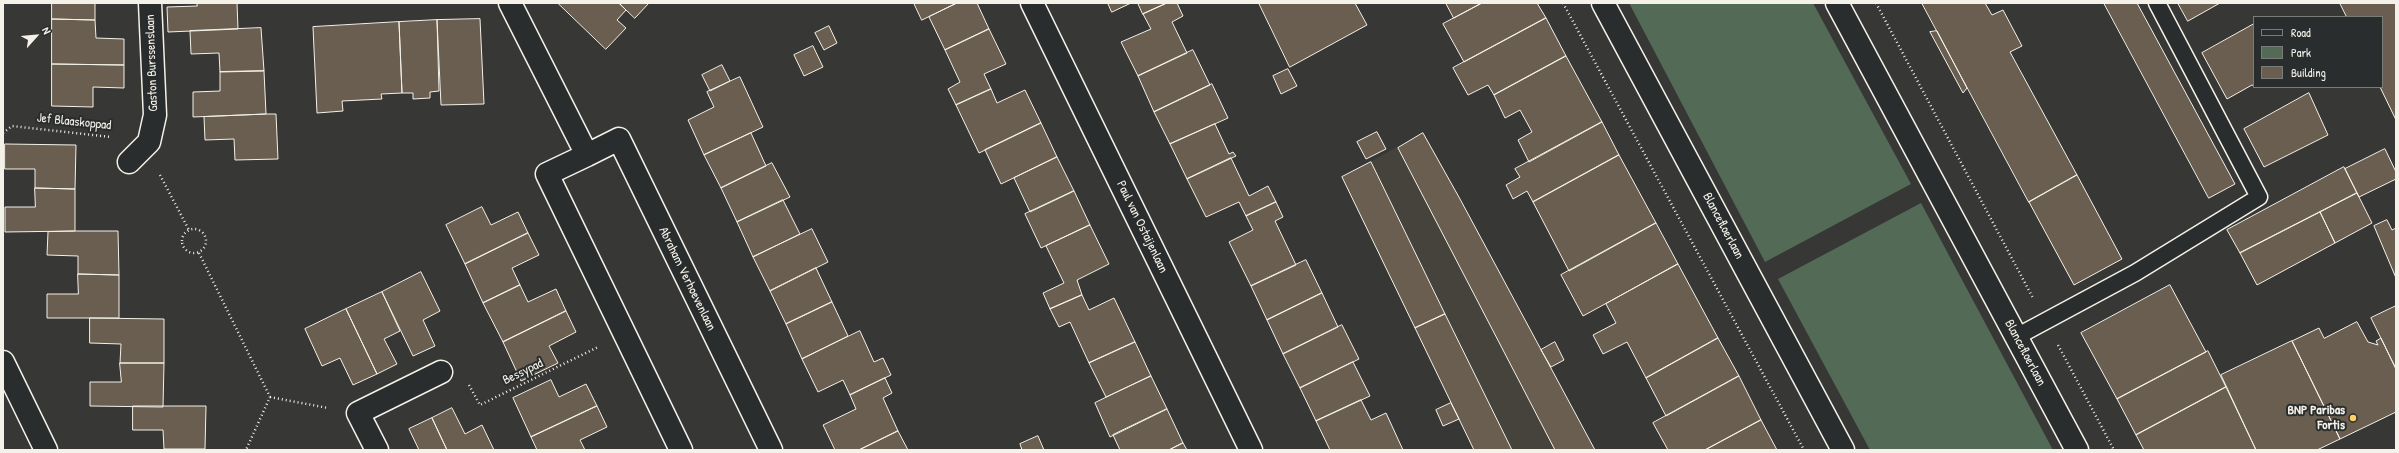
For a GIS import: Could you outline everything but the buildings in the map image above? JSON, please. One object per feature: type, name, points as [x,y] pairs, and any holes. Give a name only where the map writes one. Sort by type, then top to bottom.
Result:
[{"type":"street","name":"Gaston Burssenslaan","points":[[139,152],[149,142],[155,115],[150,3]]},
{"type":"street","points":[[510,3],[587,155]]},
{"type":"street","name":"Paul van Ostaijenlaan","points":[[1032,3],[1251,450]]},
{"type":"street","name":"Blancefloerlaan","points":[[1603,3],[1843,450]]},
{"type":"street","name":"Blancefloerlaan","points":[[1837,3],[2077,450]]},
{"type":"street","name":"Abraham Verhoevenlaan","points":[[681,450],[548,174],[619,139],[771,450]]},
{"type":"street","points":[[3,362],[46,450]]},
{"type":"street","points":[[377,450],[358,413],[440,372]]},
{"type":"lane","points":[[2016,337],[2046,322],[2135,272],[2259,197],[2157,3]]},
{"type":"path","points":[[1563,3],[1804,450]]},
{"type":"path","points":[[1876,3],[2114,450]]},
{"type":"path","name":"Jef Blaaskoppad","points":[[3,133],[12,126],[118,137],[125,138],[139,152]]},
{"type":"path","points":[[139,152],[189,230]]},
{"type":"path","points":[[197,229],[205,236],[207,244],[199,253],[187,251],[182,244],[183,236],[189,230],[197,229]]},
{"type":"path","points":[[199,253],[270,397]]},
{"type":"path","name":"Bessypad","points":[[440,372],[466,379],[480,405],[625,334]]},
{"type":"path","points":[[270,397],[358,413]]},
{"type":"path","points":[[246,450],[270,397]]},
{"type":"shaded area","points":[[1423,133],[1595,450],[1474,450],[1342,177]]},
{"type":"green space","points":[[1629,3],[1813,3],[1911,184],[1765,262]]},
{"type":"green space","points":[[1921,203],[2053,450],[1870,450],[1778,279]]},
{"type":"place","name":"BNP Paribas Fortis","points":[[2353,418]]}]
